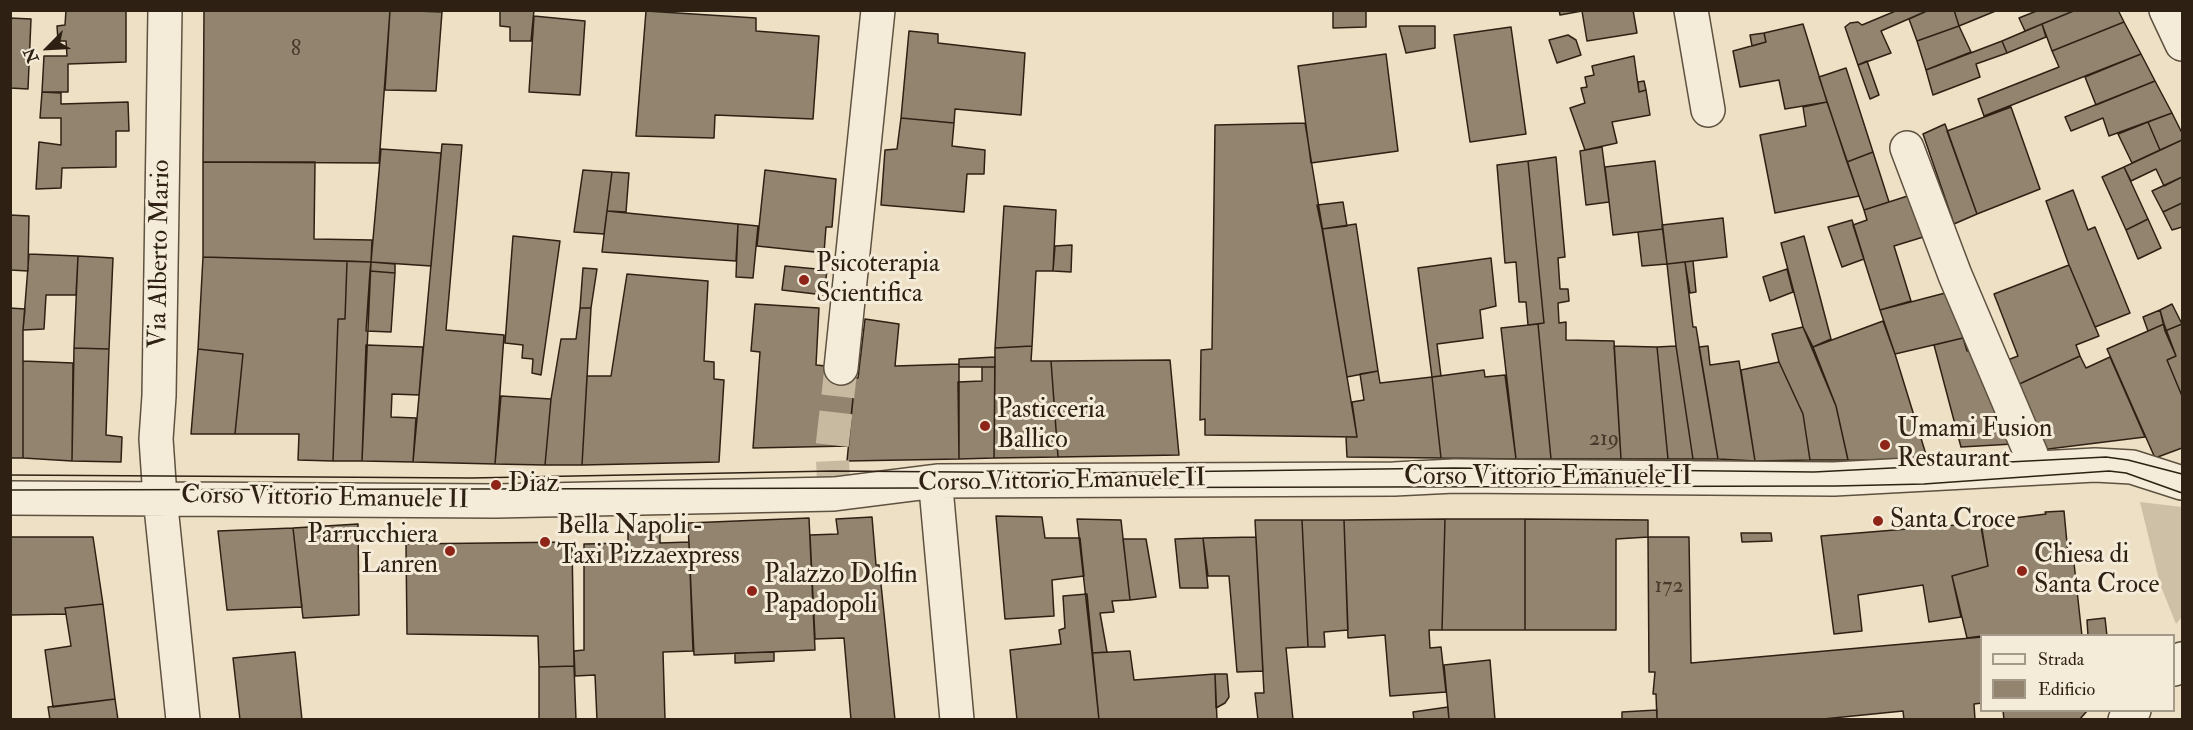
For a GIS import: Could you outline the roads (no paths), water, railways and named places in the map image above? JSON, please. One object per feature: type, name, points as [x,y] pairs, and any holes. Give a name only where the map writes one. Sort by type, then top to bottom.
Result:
[{"type":"street","name":"Via Alberto Mario","points":[[165,10],[159,384],[156,439],[183,720]]},
{"type":"street","points":[[841,368],[878,10]]},
{"type":"street","points":[[1691,10],[1708,110]]},
{"type":"street","points":[[2166,10],[2182,44]]},
{"type":"street","points":[[1906,148],[1955,275],[2031,454],[2032,468]]},
{"type":"street","name":"Corso Vittorio Emanuele II","points":[[10,498],[495,501],[822,494],[937,481],[1394,479],[1454,476],[1834,479],[2115,465],[2150,472],[2182,483]]},
{"type":"street","points":[[937,481],[957,720]]},
{"type":"tunnel","points":[[834,494],[832,447],[841,368]]},
{"type":"tram line","points":[[10,475],[471,478],[833,471],[1085,473],[1454,468],[1814,472],[2106,457],[2128,460],[2182,474]]},
{"type":"tram line","points":[[10,490],[1380,485],[1836,486],[1924,484],[2109,471],[2126,473],[2182,493]]},
{"type":"place","name":"Psicoterapia Scientifica","points":[[804,280]]},
{"type":"place","name":"Pasticceria Ballico","points":[[985,426]]},
{"type":"place","name":"Umami Fusion Restaurant","points":[[1885,445]]},
{"type":"place","name":"Diaz","points":[[496,485]]},
{"type":"place","name":"Santa Croce","points":[[1878,521]]},
{"type":"place","name":"Bella Napoli - Taxi Pizzaexpress","points":[[545,542]]},
{"type":"place","name":"Parrucchiera Lanren","points":[[450,551]]},
{"type":"place","name":"Chiesa di Santa Croce","points":[[2022,571]]},
{"type":"place","name":"Palazzo Dolfin Papadopoli","points":[[752,591]]}]
